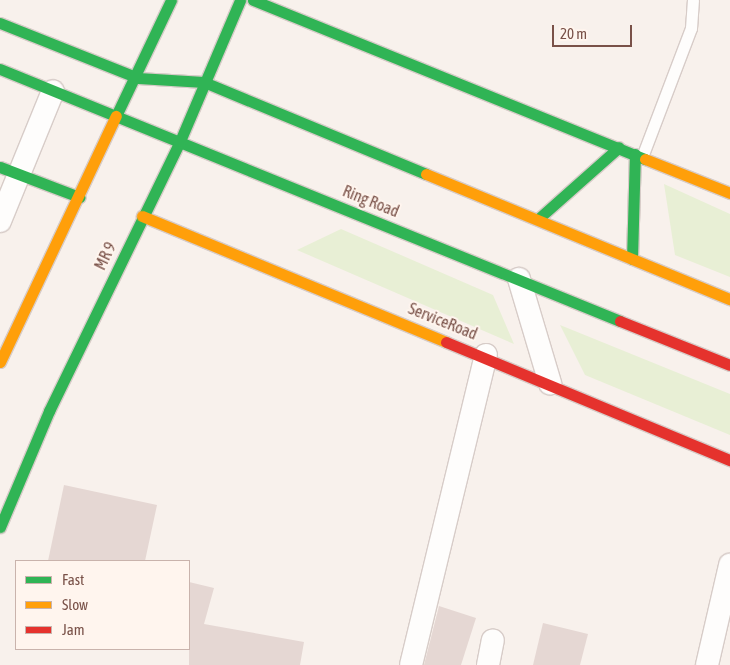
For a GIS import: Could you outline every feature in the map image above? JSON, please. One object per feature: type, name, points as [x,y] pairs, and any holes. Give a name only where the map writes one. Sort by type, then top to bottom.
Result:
[{"type":"street","points":[[0,362],[79,197],[119,119],[172,0]]},
{"type":"street","name":"MR 9","points":[[0,527],[49,411],[180,141],[240,0]]},
{"type":"street","points":[[253,0],[730,193]]},
{"type":"street","points":[[0,23],[138,78],[204,82],[730,299]]},
{"type":"street","name":"Ring Road","points":[[0,69],[119,119],[180,141],[730,365]]},
{"type":"street","points":[[0,221],[10,171],[53,91]]},
{"type":"street","points":[[538,219],[619,148]]},
{"type":"street","points":[[632,259],[639,156]]},
{"type":"street","points":[[10,171],[79,197]]},
{"type":"street","name":"ServiceRoad","points":[[142,216],[486,355],[730,460]]},
{"type":"street","points":[[519,279],[550,383]]},
{"type":"street","points":[[411,665],[486,355]]},
{"type":"street","points":[[707,665],[730,566]]},
{"type":"street","points":[[488,665],[493,640]]},
{"type":"lane","points":[[639,156],[691,28],[693,0]]},
{"type":"green space","points":[[664,184],[730,214],[730,277],[675,255]]},
{"type":"green space","points":[[341,229],[493,295],[514,344],[297,250]]},
{"type":"green space","points":[[560,325],[730,394],[730,435],[585,375]]},
{"type":"building","points":[[64,485],[157,505],[145,560],[48,560]]},
{"type":"building","points":[[190,582],[214,588],[204,624],[304,642],[300,665],[189,665]]},
{"type":"building","points":[[439,606],[476,618],[461,665],[424,665]]},
{"type":"building","points":[[543,623],[588,634],[580,665],[533,665]]},
{"type":"traffic: fast","points":[[116,116],[171,0]]},
{"type":"traffic: fast","points":[[0,527],[49,411],[180,141],[240,0]]},
{"type":"traffic: fast","points":[[253,0],[645,159]]},
{"type":"traffic: fast","points":[[0,23],[138,78],[204,82],[426,174]]},
{"type":"traffic: fast","points":[[0,69],[620,321]]},
{"type":"traffic: fast","points":[[538,219],[619,147]]},
{"type":"traffic: fast","points":[[632,259],[635,154]]},
{"type":"traffic: fast","points":[[0,167],[79,197]]},
{"type":"traffic: slow","points":[[0,362],[116,116]]},
{"type":"traffic: slow","points":[[645,159],[730,193]]},
{"type":"traffic: slow","points":[[426,174],[730,299]]},
{"type":"traffic: slow","points":[[142,216],[446,342]]},
{"type":"traffic: jam","points":[[620,321],[730,365]]},
{"type":"traffic: jam","points":[[446,342],[730,460]]}]
